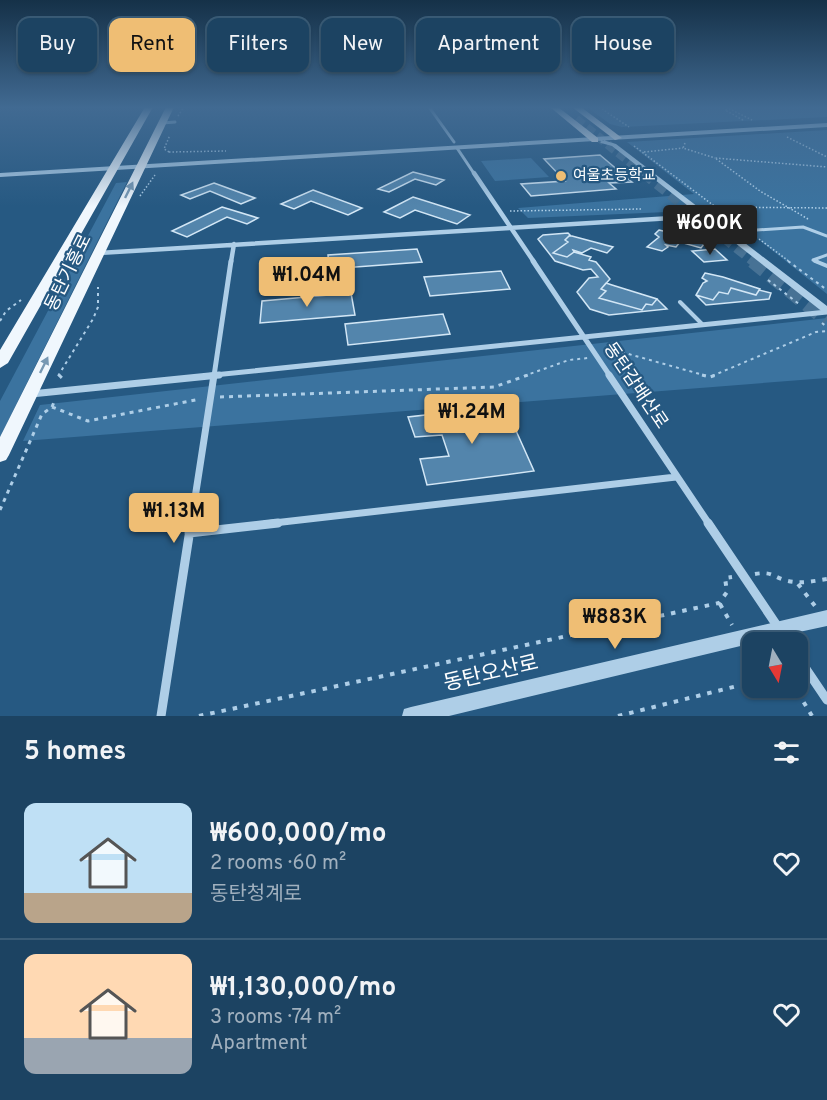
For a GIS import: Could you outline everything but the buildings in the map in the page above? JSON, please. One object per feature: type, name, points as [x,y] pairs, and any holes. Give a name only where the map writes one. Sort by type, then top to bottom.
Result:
[{"type":"main road","name":"동탄기흥로","points":[[0,363],[129,140]]},
{"type":"main road","name":"동탄기흥로","points":[[0,455],[155,140]]},
{"type":"main road","points":[[126,146],[137,148],[152,145]]},
{"type":"street","name":"동탄감배산로","points":[[452,140],[780,632]]},
{"type":"street","points":[[455,145],[513,140]]},
{"type":"street","points":[[0,175],[534,140]]},
{"type":"street","points":[[616,140],[705,216],[827,312]]},
{"type":"street","points":[[0,169],[114,166]]},
{"type":"street","points":[[99,253],[705,216]]},
{"type":"street","points":[[161,716],[234,244]]},
{"type":"street","points":[[30,394],[827,312]]},
{"type":"street","points":[[189,533],[676,477]]},
{"type":"street","name":"동탄오산로","points":[[793,632],[826,619]]},
{"type":"street","name":"동탄오산로","points":[[411,716],[742,645]]},
{"type":"street","points":[[808,672],[827,700]]},
{"type":"lane","points":[[726,232],[803,227],[827,236]]},
{"type":"lane","points":[[827,255],[813,260],[827,266]]},
{"type":"lane","points":[[680,302],[703,325]]},
{"type":"path","points":[[683,148],[685,140]]},
{"type":"path","points":[[636,142],[633,146],[827,290]]},
{"type":"path","points":[[798,143],[827,157]]},
{"type":"path","points":[[642,152],[683,148],[715,158],[827,167]]},
{"type":"path","points":[[715,158],[731,172],[770,198],[807,218]]},
{"type":"path","points":[[137,199],[147,189],[153,176],[159,173]]},
{"type":"path","points":[[510,211],[515,218]]},
{"type":"path","points":[[765,277],[827,329]]},
{"type":"path","points":[[64,380],[58,376],[65,362],[86,336],[98,308],[97,289],[100,281]]},
{"type":"path","points":[[0,510],[42,414],[52,407],[88,421],[184,401],[238,395],[494,387],[569,360],[626,353],[710,377],[827,329]]},
{"type":"path","points":[[769,572],[779,579],[798,584],[827,579]]},
{"type":"path","points":[[199,716],[719,603],[727,596],[728,588],[725,578]]},
{"type":"path","points":[[798,584],[826,619]]},
{"type":"path","points":[[618,716],[742,685]]},
{"type":"path","points":[[801,698],[812,716]]},
{"type":"shaded area","points":[[827,140],[827,294],[748,231],[714,210],[528,218],[518,208],[694,194],[627,142]]},
{"type":"shaded area","points":[[531,158],[549,177],[495,181],[481,161]]},
{"type":"shaded area","points":[[127,182],[0,437],[0,401],[116,183]]},
{"type":"shaded area","points":[[827,318],[827,378],[23,441],[40,405]]},
{"type":"tunnel","points":[[603,140],[646,175]]},
{"type":"tunnel","points":[[644,173],[755,262]]},
{"type":"tunnel","points":[[753,261],[827,320]]},
{"type":"place","name":"여울초등학교","points":[[561,176]]}]
